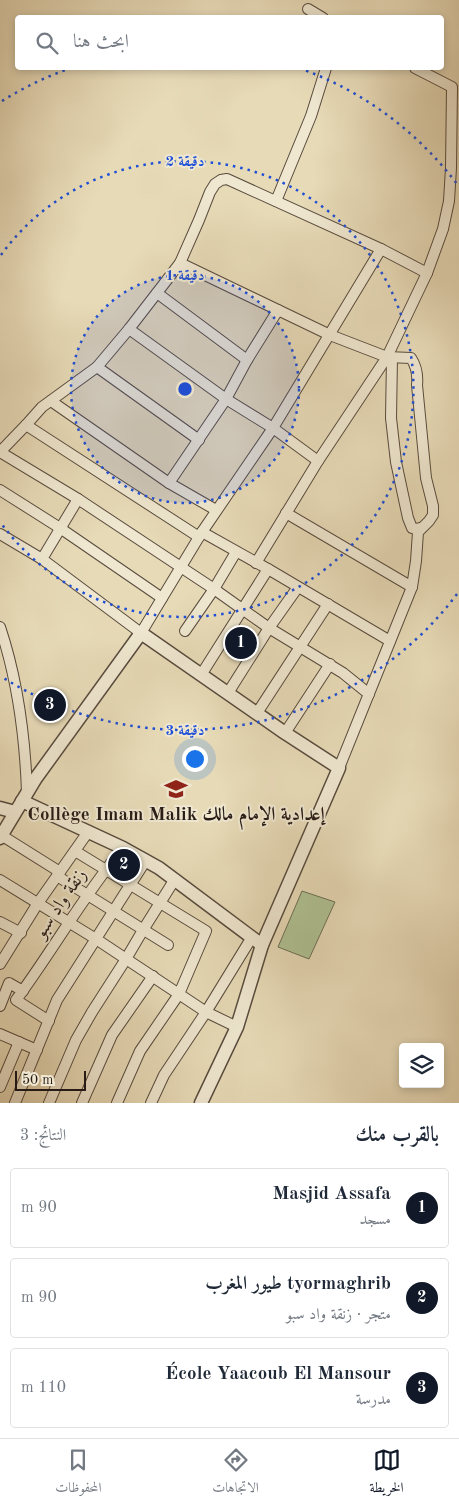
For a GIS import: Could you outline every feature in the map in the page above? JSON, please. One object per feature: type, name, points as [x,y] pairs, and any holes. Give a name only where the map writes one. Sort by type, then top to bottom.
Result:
[{"type":"street","points":[[308,9],[318,15]]},
{"type":"street","points":[[276,202],[311,116],[325,70]]},
{"type":"street","points":[[256,563],[318,461],[390,357],[427,273],[443,229],[449,201],[452,87],[419,70]]},
{"type":"street","points":[[369,694],[344,673],[269,628],[214,589],[78,499],[0,452],[42,407],[97,367],[129,329],[180,263],[210,192],[215,184],[221,180],[227,179],[381,249],[427,273]]},
{"type":"street","points":[[168,945],[113,911],[1,836],[21,802],[141,633],[216,510],[273,428],[381,249]]},
{"type":"street","points":[[151,1103],[164,1075],[257,941],[339,768],[412,587],[418,532],[433,516],[433,506],[426,478],[417,385],[418,373],[415,364],[410,358],[390,357],[330,335],[180,263]]},
{"type":"street","points":[[157,294],[247,360]]},
{"type":"street","points":[[169,483],[226,399],[247,360],[278,310]]},
{"type":"street","points":[[129,329],[226,399],[273,428],[318,461]]},
{"type":"street","points":[[390,357],[391,418],[396,462],[408,518],[412,528],[421,528]]},
{"type":"street","points":[[97,367],[199,440]]},
{"type":"street","points":[[51,401],[169,483],[216,510]]},
{"type":"street","points":[[26,425],[200,535],[268,569],[390,641]]},
{"type":"street","points":[[0,490],[60,528],[162,598]]},
{"type":"street","points":[[42,559],[78,499]]},
{"type":"street","points":[[286,513],[412,587]]},
{"type":"street","points":[[0,534],[42,559],[141,633],[285,733],[339,768]]},
{"type":"street","points":[[185,631],[214,589],[236,552]]},
{"type":"street","points":[[201,675],[268,569]]},
{"type":"street","points":[[228,693],[269,628],[298,587]]},
{"type":"street","points":[[257,713],[328,604]]},
{"type":"street","points":[[0,627],[8,651],[23,723],[21,802]]},
{"type":"street","points":[[0,637],[8,651]]},
{"type":"street","points":[[285,733],[330,664]]},
{"type":"street","points":[[0,808],[21,802],[123,848],[175,879],[257,941]]},
{"type":"street","points":[[1,961],[88,832]]},
{"type":"street","name":"زنقة واد سبو","points":[[23,991],[87,894],[123,848]]},
{"type":"street","points":[[75,851],[206,931],[179,994],[140,1050],[117,1103]]},
{"type":"street","points":[[15,1103],[57,1000],[146,860]]},
{"type":"street","points":[[49,1103],[80,1033],[175,879]]},
{"type":"street","points":[[0,880],[69,922],[206,1012],[237,1027]]},
{"type":"street","points":[[0,922],[20,933]]},
{"type":"street","points":[[201,1103],[237,1027],[257,941]]},
{"type":"street","points":[[82,1103],[112,1035],[153,976]]},
{"type":"street","points":[[0,1006],[9,983],[23,991],[16,1000],[49,1021]]},
{"type":"street","points":[[0,1034],[37,1050]]},
{"type":"street","points":[[0,1087],[19,1042]]},
{"type":"green space","points":[[302,891],[335,902],[309,959],[278,947]]},
{"type":"place","name":"Masjid Assafa","points":[[241,643]]},
{"type":"place","name":"École Yaacoub El Mansour","points":[[50,705]]},
{"type":"place","name":"Collège Imam Malik إعدادية الإمام مالك","points":[[176,789]]},
{"type":"place","name":"tyormaghrib طيور المغرب","points":[[124,865]]}]
